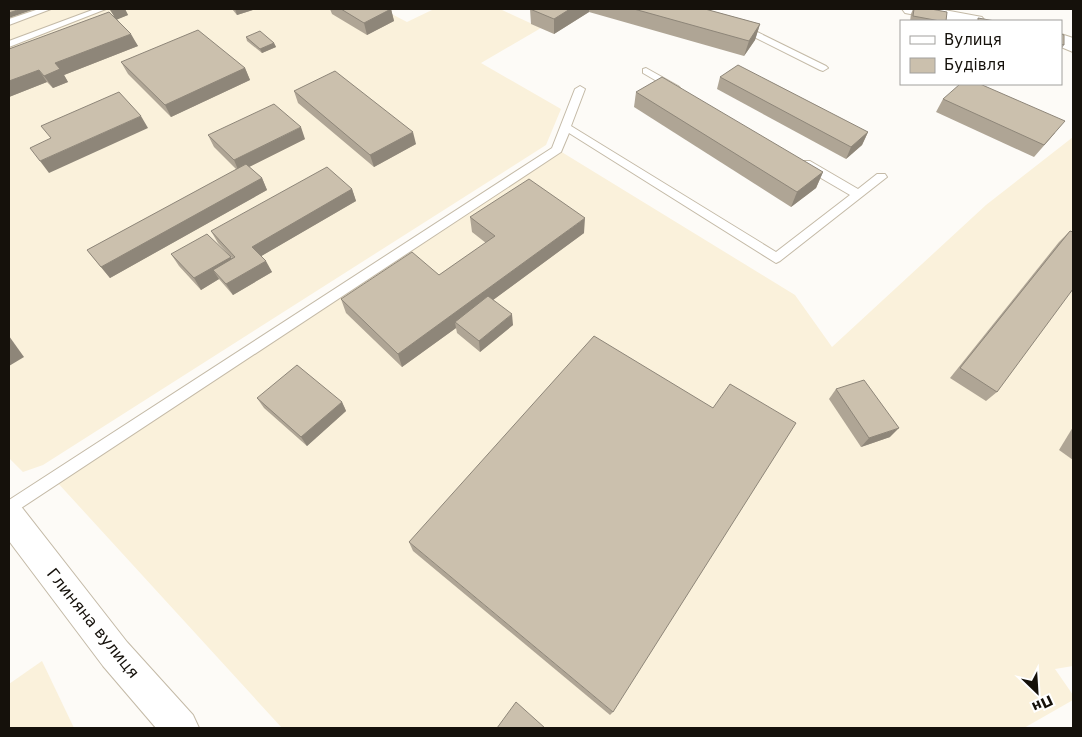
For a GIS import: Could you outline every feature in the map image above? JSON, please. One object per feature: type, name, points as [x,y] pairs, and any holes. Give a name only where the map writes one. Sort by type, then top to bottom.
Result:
[{"type":"street","points":[[911,9],[971,20]]},
{"type":"street","points":[[1062,40],[1073,46]]},
{"type":"street","name":"Глиняна вулиця","points":[[9,516],[115,654],[180,728]]},
{"type":"lane","points":[[9,22],[47,9]]},
{"type":"lane","points":[[9,44],[102,9]]},
{"type":"lane","points":[[734,24],[823,68]]},
{"type":"lane","points":[[646,71],[688,96]]},
{"type":"lane","points":[[9,509],[557,150],[580,89]]},
{"type":"lane","points":[[566,127],[776,258],[881,177]]},
{"type":"lane","points":[[798,159],[858,194]]},
{"type":"shaded area","points":[[9,9],[382,9],[407,22],[434,9],[500,9],[541,28],[481,63],[561,109],[546,145],[43,465],[23,472],[9,458]]},
{"type":"shaded area","points":[[1073,137],[1073,666],[1055,669],[1073,695],[1073,700],[1024,728],[282,728],[56,481],[560,151],[795,295],[832,347],[986,205]]},
{"type":"shaded area","points":[[42,661],[74,728],[9,728],[9,684]]},
{"type":"building","points":[[9,9],[20,9],[9,13]]},
{"type":"building","points":[[341,9],[391,9],[364,23]]},
{"type":"building","points":[[530,9],[570,9],[554,19]]},
{"type":"building","points":[[634,9],[705,9],[760,24],[749,41]]},
{"type":"building","points":[[914,9],[931,9],[947,12],[946,20],[913,16]]},
{"type":"building","points":[[109,12],[131,34],[55,63],[60,69],[44,76],[39,70],[9,81],[9,49]]},
{"type":"building","points":[[198,30],[245,68],[165,105],[121,62]]},
{"type":"building","points":[[260,31],[274,43],[260,49],[246,37]]},
{"type":"building","points":[[1062,34],[1064,35],[1064,45],[1062,44]]},
{"type":"building","points":[[738,65],[868,132],[851,147],[720,77]]},
{"type":"building","points":[[335,71],[413,132],[370,155],[294,91]]},
{"type":"building","points":[[662,77],[823,172],[797,192],[636,92]]},
{"type":"building","points":[[959,85],[982,85],[1065,121],[1044,145],[943,99]]},
{"type":"building","points":[[119,92],[141,116],[40,161],[30,148],[51,138],[41,126]]},
{"type":"building","points":[[274,104],[301,127],[234,160],[208,135]]},
{"type":"building","points":[[246,164],[262,178],[101,267],[87,250]]},
{"type":"building","points":[[327,167],[352,189],[252,247],[266,261],[226,284],[213,270],[235,257],[211,231]]},
{"type":"building","points":[[529,179],[585,218],[398,354],[341,299],[412,252],[439,275],[495,236],[470,217]]},
{"type":"building","points":[[1070,231],[1073,232],[1073,289],[997,392],[960,368]]},
{"type":"building","points":[[207,234],[231,257],[194,278],[171,254]]},
{"type":"building","points":[[488,296],[512,314],[479,341],[455,322]]},
{"type":"building","points":[[594,336],[713,408],[730,384],[796,423],[613,712],[409,542]]},
{"type":"building","points":[[297,365],[342,402],[301,437],[257,398]]},
{"type":"building","points":[[864,380],[899,428],[869,438],[836,389]]},
{"type":"building","points":[[516,702],[545,728],[497,728]]}]
